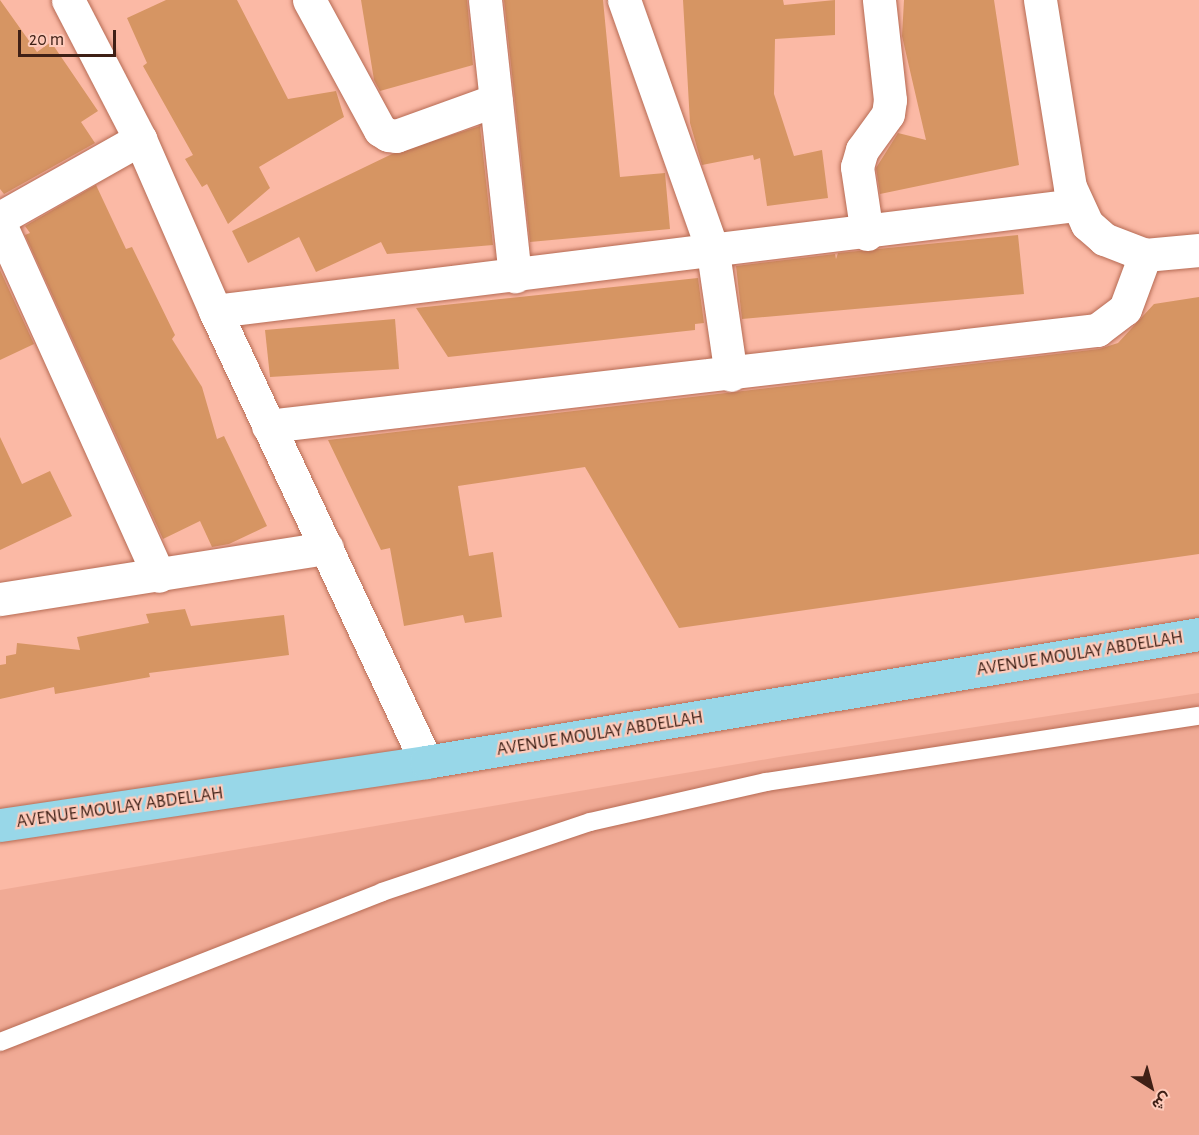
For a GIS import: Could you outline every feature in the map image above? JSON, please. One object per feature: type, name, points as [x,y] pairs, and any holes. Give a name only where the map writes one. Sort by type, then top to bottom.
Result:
[{"type":"main road","name":"AVENUE MOULAY ABDELLAH","points":[[0,825],[426,762],[1199,634]]},
{"type":"street","points":[[68,0],[140,139],[215,312],[426,762]]},
{"type":"street","points":[[309,0],[380,130],[388,135],[396,136],[496,100]]},
{"type":"street","points":[[485,0],[515,276]]},
{"type":"street","points":[[624,0],[713,252],[731,375]]},
{"type":"street","points":[[867,234],[857,167],[862,150],[888,114],[890,100],[879,0]]},
{"type":"street","points":[[1040,0],[1076,205],[1104,239],[1144,255],[1199,250]]},
{"type":"street","points":[[0,218],[140,139]]},
{"type":"street","points":[[215,312],[867,234],[1076,205]]},
{"type":"street","points":[[0,224],[159,576]]},
{"type":"street","points":[[268,426],[731,375],[1097,330],[1125,309],[1144,255]]},
{"type":"street","points":[[0,599],[327,548]]},
{"type":"lane","points":[[0,1042],[382,892],[591,822],[766,782],[1199,716]]},
{"type":"shaded area","points":[[1199,693],[1199,1135],[0,1135],[0,890],[779,757]]},
{"type":"building","points":[[0,0],[37,52],[51,42],[98,111],[81,122],[95,143],[4,194],[0,189]]},
{"type":"building","points":[[166,0],[237,0],[288,99],[336,91],[344,117],[259,167],[270,188],[228,224],[207,184],[202,187],[185,159],[193,155],[143,66],[147,63],[127,18]]},
{"type":"building","points":[[361,0],[467,0],[473,65],[380,91],[374,80]]},
{"type":"building","points":[[504,0],[603,0],[620,177],[665,173],[670,229],[530,242]]},
{"type":"building","points":[[683,0],[783,0],[784,5],[835,0],[835,35],[775,39],[774,94],[794,156],[822,150],[828,198],[767,206],[760,158],[754,160],[753,155],[702,165],[690,123]]},
{"type":"building","points":[[904,0],[994,0],[1019,165],[880,194],[876,168],[898,133],[926,140],[902,36]]},
{"type":"building","points":[[480,126],[493,245],[387,254],[381,242],[316,272],[299,237],[248,263],[232,231],[392,154]]},
{"type":"building","points":[[96,185],[126,249],[132,247],[175,335],[172,339],[202,387],[217,439],[224,436],[267,526],[229,544],[212,547],[200,521],[163,539],[25,235],[30,233],[25,226]]},
{"type":"building","points":[[1018,235],[1024,294],[742,319],[736,266],[835,254],[836,259],[838,253]]},
{"type":"building","points":[[0,270],[34,344],[0,360]]},
{"type":"building","points":[[698,278],[704,323],[695,324],[695,330],[448,357],[416,308]]},
{"type":"building","points":[[1199,297],[1199,554],[679,628],[585,467],[458,486],[469,556],[493,552],[502,617],[465,623],[463,615],[404,626],[390,548],[381,550],[328,440],[1099,349],[1118,343],[1154,304]]},
{"type":"building","points":[[395,319],[399,369],[270,377],[265,330]]},
{"type":"building","points":[[0,437],[22,484],[50,471],[72,516],[0,550]]},
{"type":"building","points":[[185,609],[191,626],[284,615],[289,655],[149,673],[150,677],[55,694],[54,687],[0,699],[0,665],[6,664],[6,656],[16,654],[17,643],[80,650],[77,637],[149,623],[146,614]]}]
